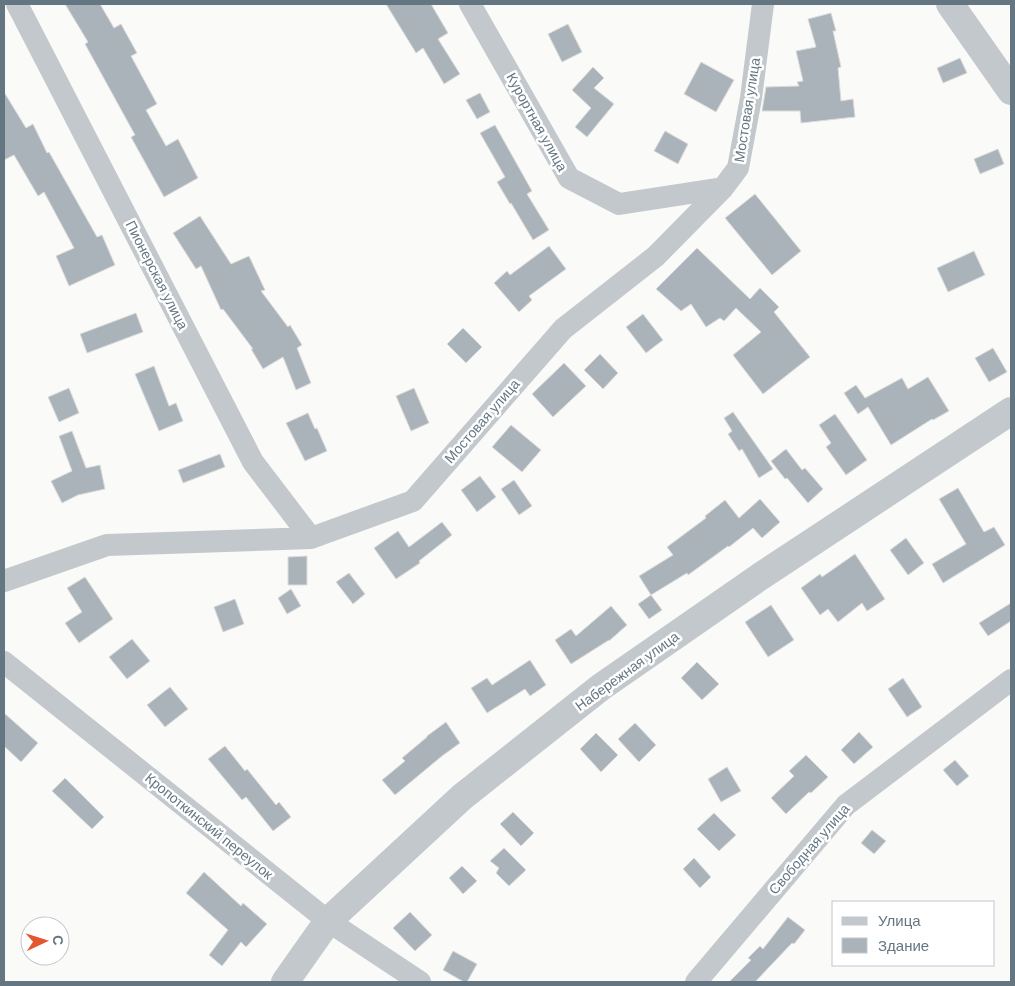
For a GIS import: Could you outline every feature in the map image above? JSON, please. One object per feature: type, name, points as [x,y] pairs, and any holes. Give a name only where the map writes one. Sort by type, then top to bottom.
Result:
[{"type":"street","name":"Пионерская улица","points":[[17,4],[253,462],[311,538]]},
{"type":"street","name":"Курортная улица","points":[[470,4],[569,178],[620,204],[723,188]]},
{"type":"street","name":"Мостовая улица","points":[[4,581],[107,545],[311,538],[414,500],[563,329],[656,256],[723,188],[738,168],[751,98],[763,4]]},
{"type":"street","points":[[950,4],[1011,91]]},
{"type":"street","name":"Набережная улица","points":[[285,982],[328,921],[462,797],[601,687],[761,576],[1011,411]]},
{"type":"street","name":"Кропоткинский переулок","points":[[4,662],[328,921],[420,982]]},
{"type":"street","name":"Свободная улица","points":[[696,982],[846,805],[1011,680]]},
{"type":"building","points":[[65,4],[100,4],[114,28],[121,24],[137,53],[131,56],[157,104],[146,110],[166,146],[178,139],[198,178],[164,197],[131,137],[135,135],[85,44],[88,42]]},
{"type":"building","points":[[386,4],[431,4],[448,33],[438,39],[460,74],[444,84],[423,48],[416,53]]},
{"type":"building","points":[[831,13],[836,31],[833,31],[841,67],[838,68],[841,101],[853,99],[855,117],[801,123],[800,111],[762,111],[766,87],[799,86],[797,82],[803,81],[796,51],[816,47],[808,19]]},
{"type":"building","points":[[568,24],[582,52],[562,62],[548,34]]},
{"type":"building","points":[[960,58],[967,73],[943,83],[937,68]]},
{"type":"building","points":[[701,62],[734,80],[716,112],[684,94]]},
{"type":"building","points":[[593,67],[604,78],[594,88],[614,104],[587,137],[575,127],[591,108],[572,90]]},
{"type":"building","points":[[4,92],[26,128],[33,124],[47,153],[49,152],[97,237],[102,235],[115,265],[69,286],[56,256],[74,248],[44,192],[38,196],[14,155],[4,160]]},
{"type":"building","points":[[480,93],[490,112],[477,119],[466,100]]},
{"type":"building","points":[[495,125],[532,191],[527,194],[549,230],[533,240],[497,182],[505,177],[480,133]]},
{"type":"building","points":[[665,131],[688,144],[678,164],[654,151]]},
{"type":"building","points":[[998,149],[1004,164],[980,174],[974,159]]},
{"type":"building","points":[[755,194],[801,251],[772,275],[725,218]]},
{"type":"building","points":[[200,216],[231,264],[249,256],[265,290],[261,291],[288,327],[290,325],[302,345],[297,348],[311,383],[296,390],[283,357],[263,369],[251,349],[253,349],[223,309],[221,310],[201,266],[196,269],[173,233]]},
{"type":"building","points":[[549,246],[566,269],[529,296],[532,300],[519,312],[494,283],[507,271],[510,275]]},
{"type":"building","points":[[697,248],[750,299],[760,288],[779,307],[774,312],[810,357],[763,394],[733,355],[761,332],[736,308],[724,321],[720,318],[706,327],[691,304],[681,311],[656,289]]},
{"type":"building","points":[[974,251],[985,275],[948,292],[937,268]]},
{"type":"building","points":[[136,313],[143,332],[87,353],[80,334]]},
{"type":"building","points":[[643,314],[663,340],[646,353],[626,327]]},
{"type":"building","points":[[463,328],[482,347],[466,363],[447,344]]},
{"type":"building","points":[[993,348],[1007,372],[989,382],[975,358]]},
{"type":"building","points":[[600,354],[618,373],[603,389],[584,370]]},
{"type":"building","points":[[564,363],[586,386],[553,417],[532,394]]},
{"type":"building","points":[[154,366],[169,406],[176,403],[183,421],[159,431],[135,374]]},
{"type":"building","points":[[928,377],[949,411],[932,419],[891,445],[868,407],[858,414],[844,393],[856,385],[865,398],[902,378],[908,389]]},
{"type":"building","points":[[69,388],[79,413],[59,422],[48,397]]},
{"type":"building","points":[[414,388],[429,423],[411,431],[396,396]]},
{"type":"building","points":[[733,412],[773,469],[759,478],[742,449],[739,451],[728,434],[732,431],[724,418]]},
{"type":"building","points":[[308,413],[327,451],[305,461],[286,423]]},
{"type":"building","points":[[835,414],[867,460],[846,475],[826,447],[831,443],[819,425]]},
{"type":"building","points":[[511,425],[541,450],[522,472],[492,447]]},
{"type":"building","points":[[72,431],[86,468],[100,465],[105,489],[78,495],[62,503],[51,481],[72,471],[59,436]]},
{"type":"building","points":[[786,449],[802,470],[805,468],[823,489],[808,503],[771,461]]},
{"type":"building","points":[[220,454],[225,467],[183,483],[178,470]]},
{"type":"building","points":[[480,476],[496,497],[477,512],[461,490]]},
{"type":"building","points":[[514,480],[532,506],[519,515],[501,489]]},
{"type":"building","points":[[958,488],[984,532],[994,527],[1005,545],[943,583],[932,564],[966,544],[939,499]]},
{"type":"building","points":[[760,499],[780,522],[762,538],[753,528],[688,575],[687,573],[651,595],[639,576],[673,555],[667,547],[706,518],[705,516],[725,500],[739,518]]},
{"type":"building","points":[[442,522],[452,535],[419,561],[420,563],[396,579],[374,548],[398,531],[409,547]]},
{"type":"building","points":[[906,538],[924,563],[908,575],[890,550]]},
{"type":"building","points":[[855,554],[885,599],[867,611],[862,603],[838,622],[828,609],[820,615],[801,588],[820,574],[822,577]]},
{"type":"building","points":[[307,556],[307,585],[288,585],[288,557]]},
{"type":"building","points":[[349,573],[365,594],[353,604],[336,582]]},
{"type":"building","points":[[85,577],[113,619],[79,643],[65,623],[82,612],[67,588]]},
{"type":"building","points":[[291,589],[301,606],[287,614],[278,598]]},
{"type":"building","points":[[651,595],[662,610],[649,619],[638,604]]},
{"type":"building","points":[[235,599],[244,624],[223,632],[214,607]]},
{"type":"building","points":[[1011,603],[1011,621],[988,636],[979,623]]},
{"type":"building","points":[[771,605],[794,640],[768,657],[745,622]]},
{"type":"building","points":[[611,606],[627,625],[609,641],[571,664],[555,640],[571,629],[576,636]]},
{"type":"building","points":[[132,639],[150,661],[127,679],[109,657]]},
{"type":"building","points":[[530,660],[546,685],[530,696],[525,689],[487,713],[471,688],[487,678],[492,685]]},
{"type":"building","points":[[697,662],[719,684],[702,700],[681,678]]},
{"type":"building","points":[[903,678],[922,707],[907,717],[888,689]]},
{"type":"building","points":[[170,687],[188,709],[165,727],[147,705]]},
{"type":"building","points":[[4,713],[38,743],[21,762],[4,746]]},
{"type":"building","points":[[446,722],[460,743],[395,795],[382,780],[405,761],[402,758]]},
{"type":"building","points":[[635,723],[656,745],[639,762],[618,739]]},
{"type":"building","points":[[859,732],[873,747],[854,764],[841,750]]},
{"type":"building","points":[[596,733],[618,755],[601,772],[580,749]]},
{"type":"building","points":[[225,746],[245,771],[247,769],[276,805],[279,802],[291,817],[273,831],[246,797],[242,800],[208,759]]},
{"type":"building","points":[[806,755],[828,777],[786,814],[771,798],[794,776],[789,771]]},
{"type":"building","points":[[955,760],[969,776],[957,786],[943,770]]},
{"type":"building","points":[[727,767],[741,791],[721,802],[708,779]]},
{"type":"building","points":[[65,778],[104,817],[92,829],[52,791]]},
{"type":"building","points":[[513,812],[534,833],[521,846],[500,824]]},
{"type":"building","points":[[714,813],[736,835],[719,851],[697,829]]},
{"type":"building","points":[[872,830],[886,841],[874,854],[861,843]]},
{"type":"building","points":[[504,848],[526,870],[509,886],[496,873],[499,868],[490,861]]},
{"type":"building","points":[[694,858],[711,877],[700,888],[683,869]]},
{"type":"building","points":[[462,866],[477,881],[463,894],[449,878]]},
{"type":"building","points":[[204,872],[241,906],[243,903],[267,924],[246,947],[241,942],[222,966],[209,955],[228,930],[186,893]]},
{"type":"building","points":[[410,912],[432,935],[415,951],[393,928]]},
{"type":"building","points":[[788,917],[805,930],[794,944],[792,943],[755,982],[729,982],[751,960],[748,958],[760,946],[763,949]]},
{"type":"building","points":[[453,951],[477,964],[467,982],[443,970]]}]
